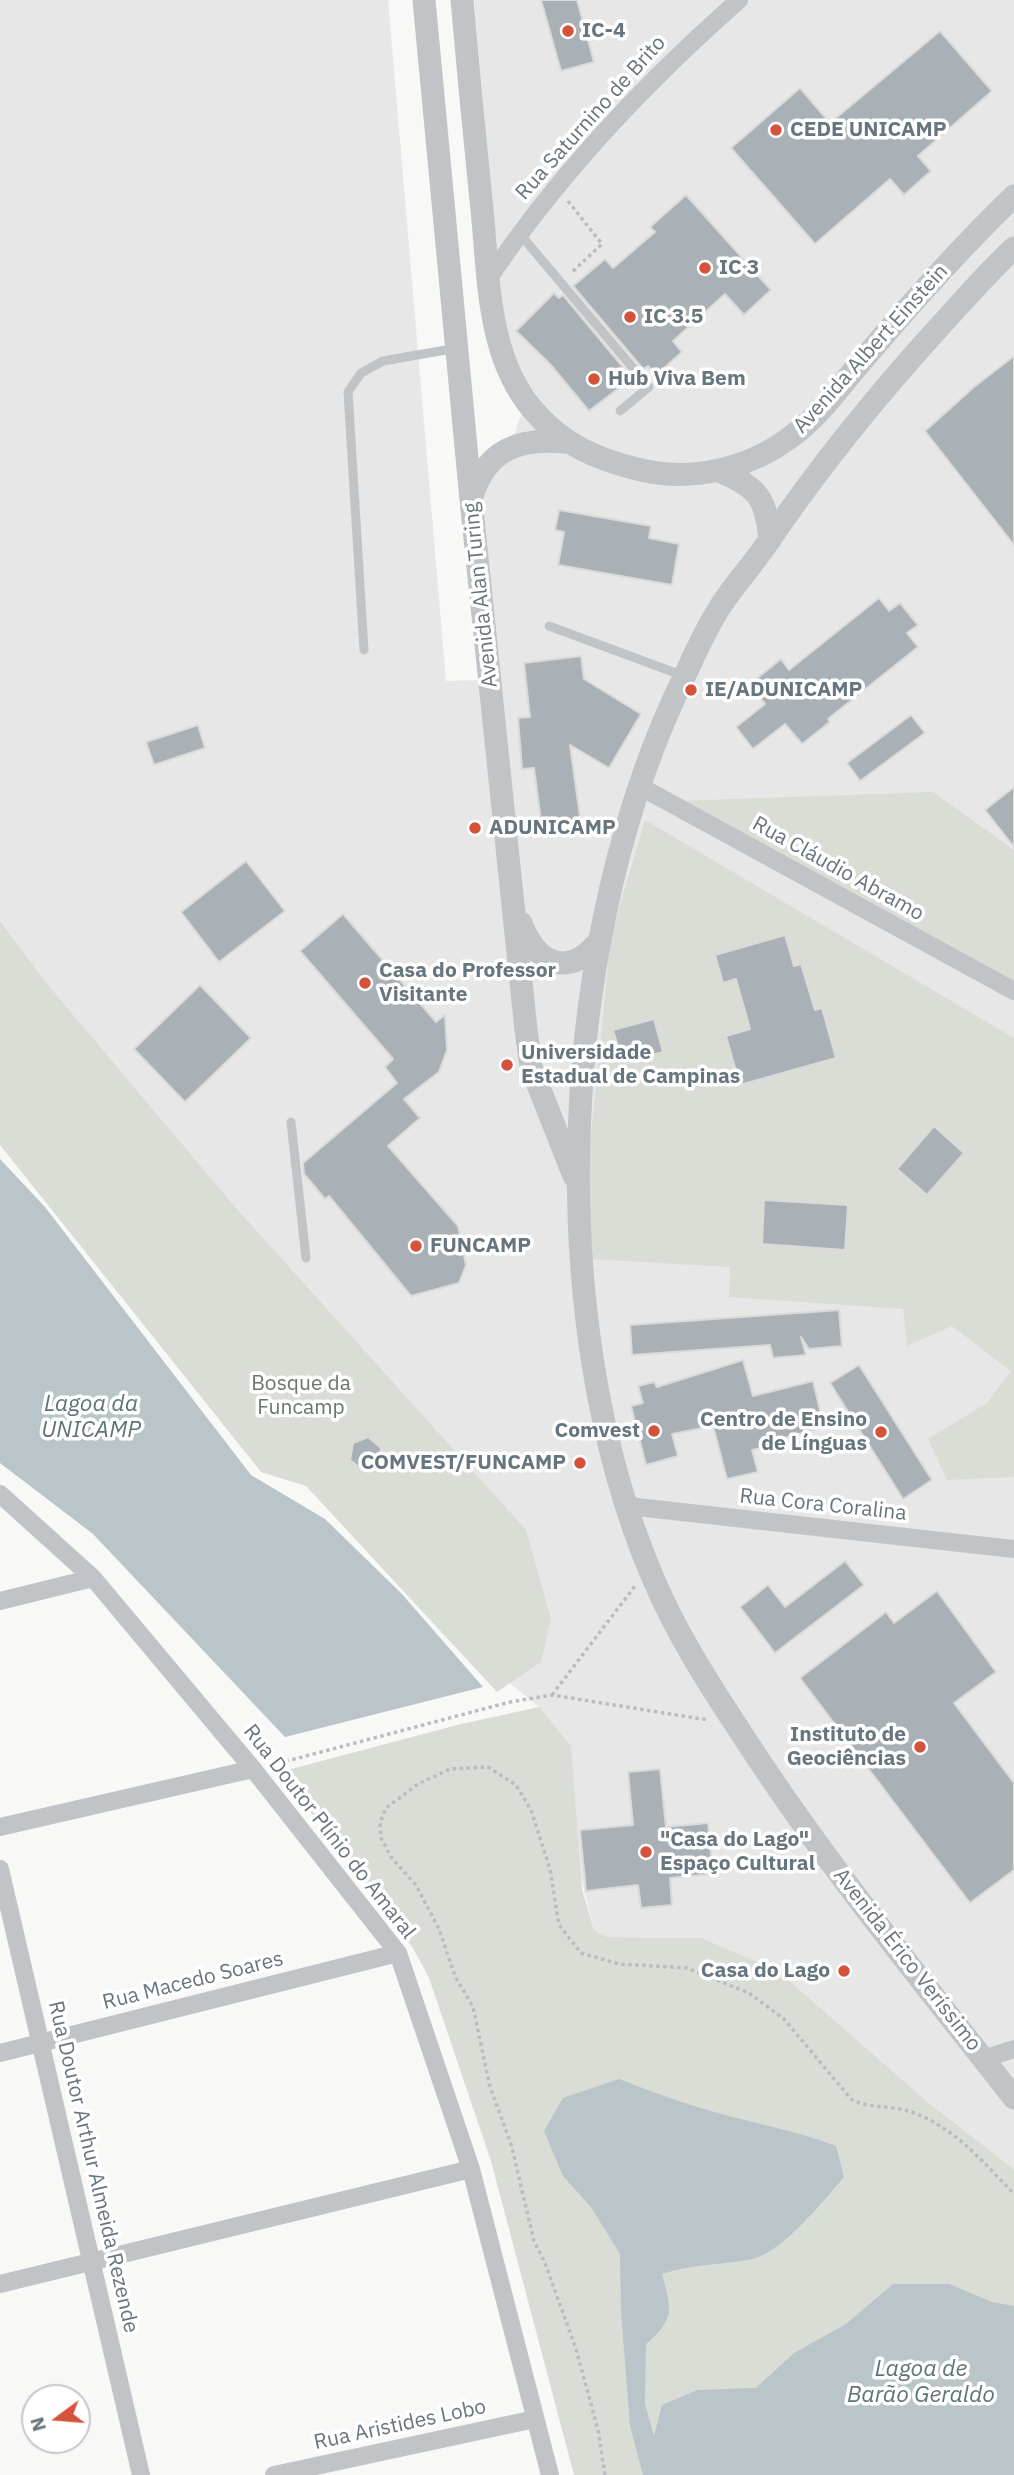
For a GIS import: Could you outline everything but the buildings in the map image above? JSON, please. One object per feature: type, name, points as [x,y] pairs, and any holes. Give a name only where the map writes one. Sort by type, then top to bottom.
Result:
[{"type":"street","name":"Avenida Alan Turing","points":[[424,0],[471,500],[531,1066],[576,1182]]},
{"type":"street","points":[[462,0],[489,278]]},
{"type":"street","name":"Rua Saturnino de Brito","points":[[489,278],[519,233],[556,186],[674,57],[739,0]]},
{"type":"street","name":"Avenida Albert Einstein","points":[[489,278],[495,325],[514,380],[533,410],[565,442],[616,464],[644,471],[670,474],[721,472],[792,437],[817,414],[978,230],[1014,196]]},
{"type":"street","name":"Avenida Albert Einstein","points":[[641,787],[684,676],[719,608],[865,409],[1014,248]]},
{"type":"street","points":[[842,383],[841,394],[846,403],[855,409],[865,409]]},
{"type":"street","points":[[471,500],[478,477],[504,451],[539,440],[565,442]]},
{"type":"street","points":[[721,472],[745,482],[760,496],[767,511],[770,540]]},
{"type":"street","name":"Avenida Érico Veríssimo","points":[[641,787],[612,872],[600,940],[588,1031],[576,1182],[583,1297],[604,1418],[628,1506],[652,1576],[682,1638],[779,1792],[1014,2098]]},
{"type":"street","name":"Rua Cláudio Abramo","points":[[641,787],[1014,991]]},
{"type":"street","points":[[516,910],[528,941],[537,953],[551,961],[564,964],[580,960],[600,940]]},
{"type":"street","name":"Rua Doutor Plínio do Amaral","points":[[0,1494],[93,1578],[253,1769],[398,1953],[471,2169],[551,2475]]},
{"type":"street","name":"Rua Cora Coralina","points":[[628,1506],[1014,1549]]},
{"type":"street","points":[[0,1601],[93,1578]]},
{"type":"street","points":[[0,1827],[253,1769]]},
{"type":"street","name":"Rua Doutor Arthur Almeida Rezende","points":[[0,1869],[141,2475]]},
{"type":"street","name":"Rua Macedo Soares","points":[[0,2053],[398,1953]]},
{"type":"street","points":[[983,2059],[1014,2049]]},
{"type":"street","points":[[0,2284],[471,2169]]},
{"type":"street","name":"Rua Aristides Lobo","points":[[274,2475],[535,2419]]},
{"type":"lane","points":[[519,233],[649,387],[620,411]]},
{"type":"lane","points":[[364,650],[348,392],[361,373],[383,361],[458,348]]},
{"type":"lane","points":[[550,626],[684,676]]},
{"type":"lane","points":[[291,1122],[306,1258]]},
{"type":"path","points":[[556,186],[602,244],[561,282]]},
{"type":"path","points":[[552,1695],[639,1581]]},
{"type":"path","points":[[253,1769],[510,1702],[552,1695],[736,1725]]},
{"type":"path","points":[[605,2475],[598,2430],[576,2349],[545,2263],[534,2241],[511,2144],[490,2087],[474,2007],[455,1976],[439,1928],[416,1885],[391,1857],[381,1838],[382,1814],[396,1798],[450,1769],[488,1767],[498,1773],[516,1785],[531,1810],[550,1869],[559,1926],[581,1953],[620,1964],[687,1968],[749,1993],[784,2019],[851,2099],[862,2105],[888,2106],[912,2112],[960,2138],[1014,2194]]},
{"type":"shaded area","name":"Universidade Estadual de Campinas","points":[[0,0],[388,0],[446,681],[480,680],[472,494],[507,454],[528,396],[503,327],[474,0],[1014,0],[1014,2169],[925,2100],[701,1938],[607,1937],[594,1930],[539,1707],[473,1653],[0,1010],[30,961],[0,919]]},
{"type":"green space","points":[[933,792],[1014,850],[1014,985],[678,801]]},
{"type":"green space","points":[[645,820],[1014,1038],[1014,1477],[947,1480],[928,1439],[987,1403],[1011,1371],[952,1326],[907,1346],[903,1309],[729,1297],[730,1267],[590,1259],[587,1177],[611,935]]},
{"type":"green space","name":"Bosque da Funcamp","points":[[0,920],[47,984],[235,1207],[526,1530],[551,1619],[541,1662],[497,1692],[306,1486],[261,1472],[0,1145]]},
{"type":"green space","points":[[539,1707],[571,1746],[582,1889],[594,1930],[607,1937],[701,1938],[778,1971],[925,2100],[1014,2169],[1014,2475],[574,2475],[491,2161],[429,1978],[413,1948],[280,1772],[457,1725]]},
{"type":"water","name":"Lagoa da UNICAMP","points":[[0,1159],[45,1207],[251,1475],[325,1519],[401,1593],[483,1687],[285,1737],[93,1534],[0,1463]]},
{"type":"water","name":"Lagoa de Barão Geraldo","points":[[619,2079],[691,2105],[836,2146],[844,2177],[802,2224],[764,2254],[752,2259],[684,2268],[662,2274],[669,2312],[662,2327],[646,2344],[645,2404],[654,2436],[662,2405],[697,2390],[756,2388],[794,2353],[846,2324],[893,2284],[949,2284],[992,2302],[1014,2306],[1014,2475],[643,2475],[630,2426],[621,2311],[620,2254],[591,2207],[563,2176],[544,2131],[563,2098]]},
{"type":"place","name":"IC-4","points":[[568,31]]},
{"type":"place","name":"CEDE UNICAMP","points":[[776,130]]},
{"type":"place","name":"IC 3","points":[[705,268]]},
{"type":"place","name":"IC 3.5","points":[[630,317]]},
{"type":"place","name":"Hub Viva Bem","points":[[594,379]]},
{"type":"place","name":"IE/ADUNICAMP","points":[[691,690]]},
{"type":"place","name":"ADUNICAMP","points":[[475,828]]},
{"type":"place","name":"Casa do Professor Visitante","points":[[365,983]]},
{"type":"place","name":"Universidade Estadual de Campinas","points":[[507,1065]]},
{"type":"place","name":"FUNCAMP","points":[[416,1246]]},
{"type":"place","name":"Comvest","points":[[654,1431]]},
{"type":"place","name":"Centro de Ensino de Línguas","points":[[881,1432]]},
{"type":"place","name":"COMVEST/FUNCAMP","points":[[580,1463]]},
{"type":"place","name":"Instituto de Geociências","points":[[920,1747]]},
{"type":"place","name":"\"Casa do Lago\" Espaço Cultural","points":[[646,1852]]},
{"type":"place","name":"Casa do Lago","points":[[844,1971]]}]
